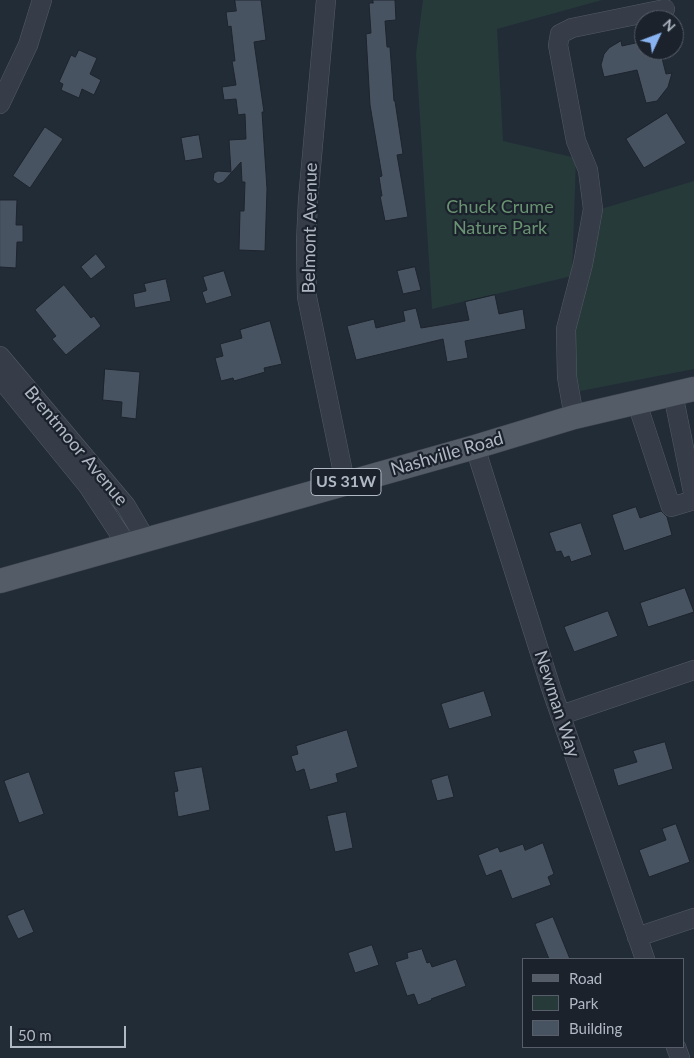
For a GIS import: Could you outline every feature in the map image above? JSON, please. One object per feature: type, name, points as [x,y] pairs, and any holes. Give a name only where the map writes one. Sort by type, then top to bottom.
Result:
[{"type":"main road","name":"Nashville Road","points":[[0,580],[475,447],[574,417],[684,391]]},
{"type":"street","points":[[0,104],[28,45],[42,0]]},
{"type":"street","name":"Belmont Avenue","points":[[326,0],[309,192],[306,242],[307,297],[345,482]]},
{"type":"street","points":[[574,417],[567,377],[566,329],[583,264],[593,209],[588,170],[576,141],[558,45],[560,34],[572,28],[665,9]]},
{"type":"street","name":"Brentmoor Avenue","points":[[0,356],[126,506],[137,542]]},
{"type":"street","name":"Brentmoor Avenue","points":[[0,378],[88,486],[137,542]]},
{"type":"street","points":[[637,402],[671,507],[694,498],[684,391]]},
{"type":"street","name":"Newman Way","points":[[475,447],[561,715],[645,958]]},
{"type":"street","points":[[561,715],[694,670]]},
{"type":"street","points":[[637,937],[694,918]]},
{"type":"green space","name":"Chuck Crume Nature Park","points":[[423,0],[602,0],[497,29],[503,141],[576,158],[572,276],[432,309],[416,54]]},
{"type":"green space","points":[[694,181],[694,369],[580,391],[571,348],[601,209]]},
{"type":"building","points":[[235,0],[261,0],[266,40],[254,42],[264,112],[262,112],[267,189],[265,251],[239,250],[240,211],[244,211],[245,182],[242,182],[241,162],[223,182],[218,184],[213,180],[214,173],[218,171],[231,172],[229,140],[246,139],[245,114],[238,115],[236,99],[224,100],[222,87],[236,85],[232,61],[235,61],[231,26],[228,27],[226,12],[236,11]]},
{"type":"building","points":[[373,0],[395,0],[396,20],[385,21],[387,47],[390,47],[394,101],[403,154],[397,155],[408,217],[385,221],[380,196],[382,196],[379,177],[382,176],[370,105],[366,34],[371,33],[369,3],[373,3]]},
{"type":"building","points":[[621,41],[622,46],[634,43],[634,60],[662,60],[666,74],[672,73],[668,87],[657,101],[646,103],[637,70],[604,77],[601,65],[604,54],[609,48]]},
{"type":"building","points":[[79,50],[97,58],[90,74],[101,80],[94,95],[82,89],[79,98],[61,90],[63,84],[59,82],[71,55],[75,57]]},
{"type":"building","points":[[667,113],[686,143],[644,168],[626,139]]},
{"type":"building","points":[[45,127],[63,139],[30,188],[13,176]]},
{"type":"building","points":[[199,135],[203,158],[185,161],[181,138]]},
{"type":"building","points":[[0,200],[17,200],[16,225],[23,225],[23,242],[17,242],[16,268],[0,267]]},
{"type":"building","points":[[96,254],[106,267],[91,279],[81,267]]},
{"type":"building","points":[[415,267],[421,290],[403,294],[397,271]]},
{"type":"building","points":[[224,271],[232,296],[206,304],[202,292],[207,290],[203,277]]},
{"type":"building","points":[[166,279],[171,301],[135,308],[133,294],[146,291],[144,284]]},
{"type":"building","points":[[64,285],[91,318],[94,316],[101,326],[66,355],[52,339],[56,336],[35,310]]},
{"type":"building","points":[[495,295],[499,314],[523,309],[526,329],[465,341],[468,358],[447,362],[443,339],[356,360],[347,326],[374,319],[376,328],[405,321],[403,311],[416,308],[421,328],[469,320],[465,302]]},
{"type":"building","points":[[270,321],[282,364],[264,368],[265,372],[234,381],[233,378],[221,381],[215,358],[223,356],[220,344],[242,338],[240,330]]},
{"type":"building","points":[[105,369],[140,372],[136,419],[121,417],[122,402],[103,400]]},
{"type":"building","points":[[636,507],[640,518],[661,511],[667,517],[672,535],[624,551],[612,515]]},
{"type":"building","points":[[581,523],[592,555],[571,562],[569,556],[564,558],[561,551],[556,552],[549,533]]},
{"type":"building","points":[[685,588],[694,612],[648,627],[640,603]]},
{"type":"building","points":[[608,611],[618,636],[574,652],[564,627]]},
{"type":"building","points":[[484,691],[492,716],[449,729],[441,704]]},
{"type":"building","points":[[347,730],[358,767],[336,774],[338,782],[310,790],[304,769],[296,772],[291,756],[298,754],[296,746]]},
{"type":"building","points":[[665,742],[673,769],[618,786],[613,769],[637,762],[633,751]]},
{"type":"building","points":[[202,767],[210,810],[178,817],[174,792],[178,791],[174,772]]},
{"type":"building","points":[[29,772],[44,814],[19,823],[4,781]]},
{"type":"building","points":[[448,775],[454,797],[437,801],[431,780]]},
{"type":"building","points":[[346,812],[353,848],[335,852],[327,816]]},
{"type":"building","points":[[676,824],[690,862],[649,877],[639,850],[666,840],[662,829]]},
{"type":"building","points":[[543,843],[554,874],[548,877],[551,885],[512,899],[501,870],[486,876],[478,855],[498,847],[500,852],[523,844],[525,850]]},
{"type":"building","points":[[24,909],[34,932],[18,939],[7,916]]},
{"type":"building","points":[[553,917],[570,958],[549,958],[535,924]]},
{"type":"building","points":[[372,945],[379,965],[355,973],[348,953]]},
{"type":"building","points":[[422,949],[427,963],[430,962],[432,967],[456,959],[466,986],[418,1005],[414,994],[407,996],[395,962],[408,958],[407,953]]}]
